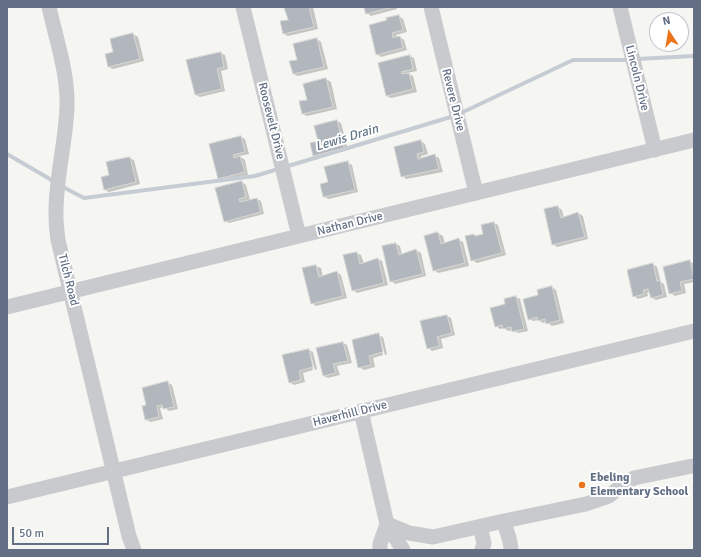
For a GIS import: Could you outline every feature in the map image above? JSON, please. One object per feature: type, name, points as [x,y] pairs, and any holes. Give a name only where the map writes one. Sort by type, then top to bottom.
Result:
[{"type":"street","name":"Tilch Road","points":[[49,7],[66,85],[67,107],[56,216],[58,240],[129,536],[134,550]]},
{"type":"street","name":"Roosevelt Drive","points":[[243,7],[299,236]]},
{"type":"street","name":"Revere Drive","points":[[431,7],[476,193]]},
{"type":"street","name":"Lincoln Drive","points":[[620,7],[655,150]]},
{"type":"street","name":"Nathan Drive","points":[[7,307],[694,140]]},
{"type":"street","name":"Haverhill Drive","points":[[7,497],[694,331]]},
{"type":"street","points":[[361,411],[387,524],[403,550]]},
{"type":"street","points":[[387,524],[409,533],[433,537],[586,504],[609,496],[625,483],[634,478],[692,466]]},
{"type":"street","points":[[504,521],[506,532],[511,541],[511,550]]},
{"type":"street","points":[[380,550],[380,544],[387,524]]},
{"type":"street","points":[[480,527],[484,543],[482,550]]},
{"type":"building","points":[[284,7],[309,7],[314,27],[283,34],[280,21],[288,20]]},
{"type":"building","points":[[364,7],[393,7],[366,14]]},
{"type":"building","points":[[399,15],[403,30],[392,33],[393,38],[400,36],[403,48],[376,55],[369,25],[387,20],[386,18]]},
{"type":"building","points":[[133,33],[140,59],[108,67],[105,54],[113,52],[110,39]]},
{"type":"building","points":[[317,38],[324,67],[293,74],[289,61],[297,60],[293,44]]},
{"type":"building","points":[[221,52],[224,67],[217,69],[222,89],[195,95],[186,60]]},
{"type":"building","points":[[410,55],[413,69],[401,72],[402,74],[409,73],[413,89],[386,96],[378,63]]},
{"type":"building","points":[[326,78],[333,107],[302,114],[299,101],[307,100],[303,84]]},
{"type":"building","points":[[337,120],[344,148],[313,156],[310,143],[318,141],[314,126]]},
{"type":"building","points":[[241,136],[245,152],[233,155],[234,158],[240,156],[245,172],[218,179],[209,144]]},
{"type":"building","points":[[421,140],[424,152],[417,154],[418,159],[435,154],[439,169],[401,177],[394,147]]},
{"type":"building","points":[[130,157],[136,182],[104,190],[101,177],[109,175],[106,162]]},
{"type":"building","points":[[348,161],[355,190],[323,197],[320,184],[328,182],[324,167]]},
{"type":"building","points":[[242,181],[246,197],[239,199],[240,202],[257,198],[261,212],[224,222],[215,188]]},
{"type":"building","points":[[558,206],[561,218],[578,212],[585,237],[552,245],[544,209]]},
{"type":"building","points":[[494,222],[502,253],[471,261],[465,236],[483,234],[481,225]]},
{"type":"building","points":[[438,232],[441,244],[459,238],[465,263],[433,271],[424,236]]},
{"type":"building","points":[[396,243],[399,255],[416,249],[423,274],[390,282],[382,246]]},
{"type":"building","points":[[357,252],[360,264],[378,258],[384,283],[352,291],[343,255]]},
{"type":"building","points":[[690,260],[694,279],[680,282],[682,291],[669,294],[663,267]]},
{"type":"building","points":[[653,263],[657,281],[660,280],[663,295],[651,298],[648,289],[643,290],[644,294],[633,297],[627,270]]},
{"type":"building","points":[[316,265],[319,277],[337,271],[343,296],[311,304],[302,268]]},
{"type":"building","points":[[552,286],[560,320],[546,324],[545,319],[538,321],[537,317],[528,320],[523,299],[538,295],[537,290]]},
{"type":"building","points":[[516,296],[524,329],[512,332],[511,327],[503,329],[502,325],[495,327],[490,308],[505,304],[504,299]]},
{"type":"building","points":[[447,315],[452,333],[437,337],[440,346],[427,349],[420,321]]},
{"type":"building","points":[[379,333],[383,352],[369,356],[371,365],[358,368],[352,340]]},
{"type":"building","points":[[343,342],[348,361],[333,364],[336,373],[323,376],[316,348]]},
{"type":"building","points":[[309,349],[313,367],[299,371],[301,380],[289,383],[282,355]]},
{"type":"building","points":[[168,381],[174,407],[163,409],[162,405],[157,406],[159,417],[145,420],[142,406],[146,405],[142,388]]},
{"type":"waterway","name":"Lewis Drain","points":[[637,59],[694,56]]},
{"type":"waterway","name":"Lewis Drain","points":[[461,113],[573,60],[630,60]]},
{"type":"waterway","name":"Lewis Drain","points":[[61,186],[84,198],[255,176],[454,116]]},
{"type":"waterway","name":"Lewis Drain","points":[[7,154],[55,182]]},
{"type":"place","name":"Ebeling Elementary School","points":[[582,485]]}]
